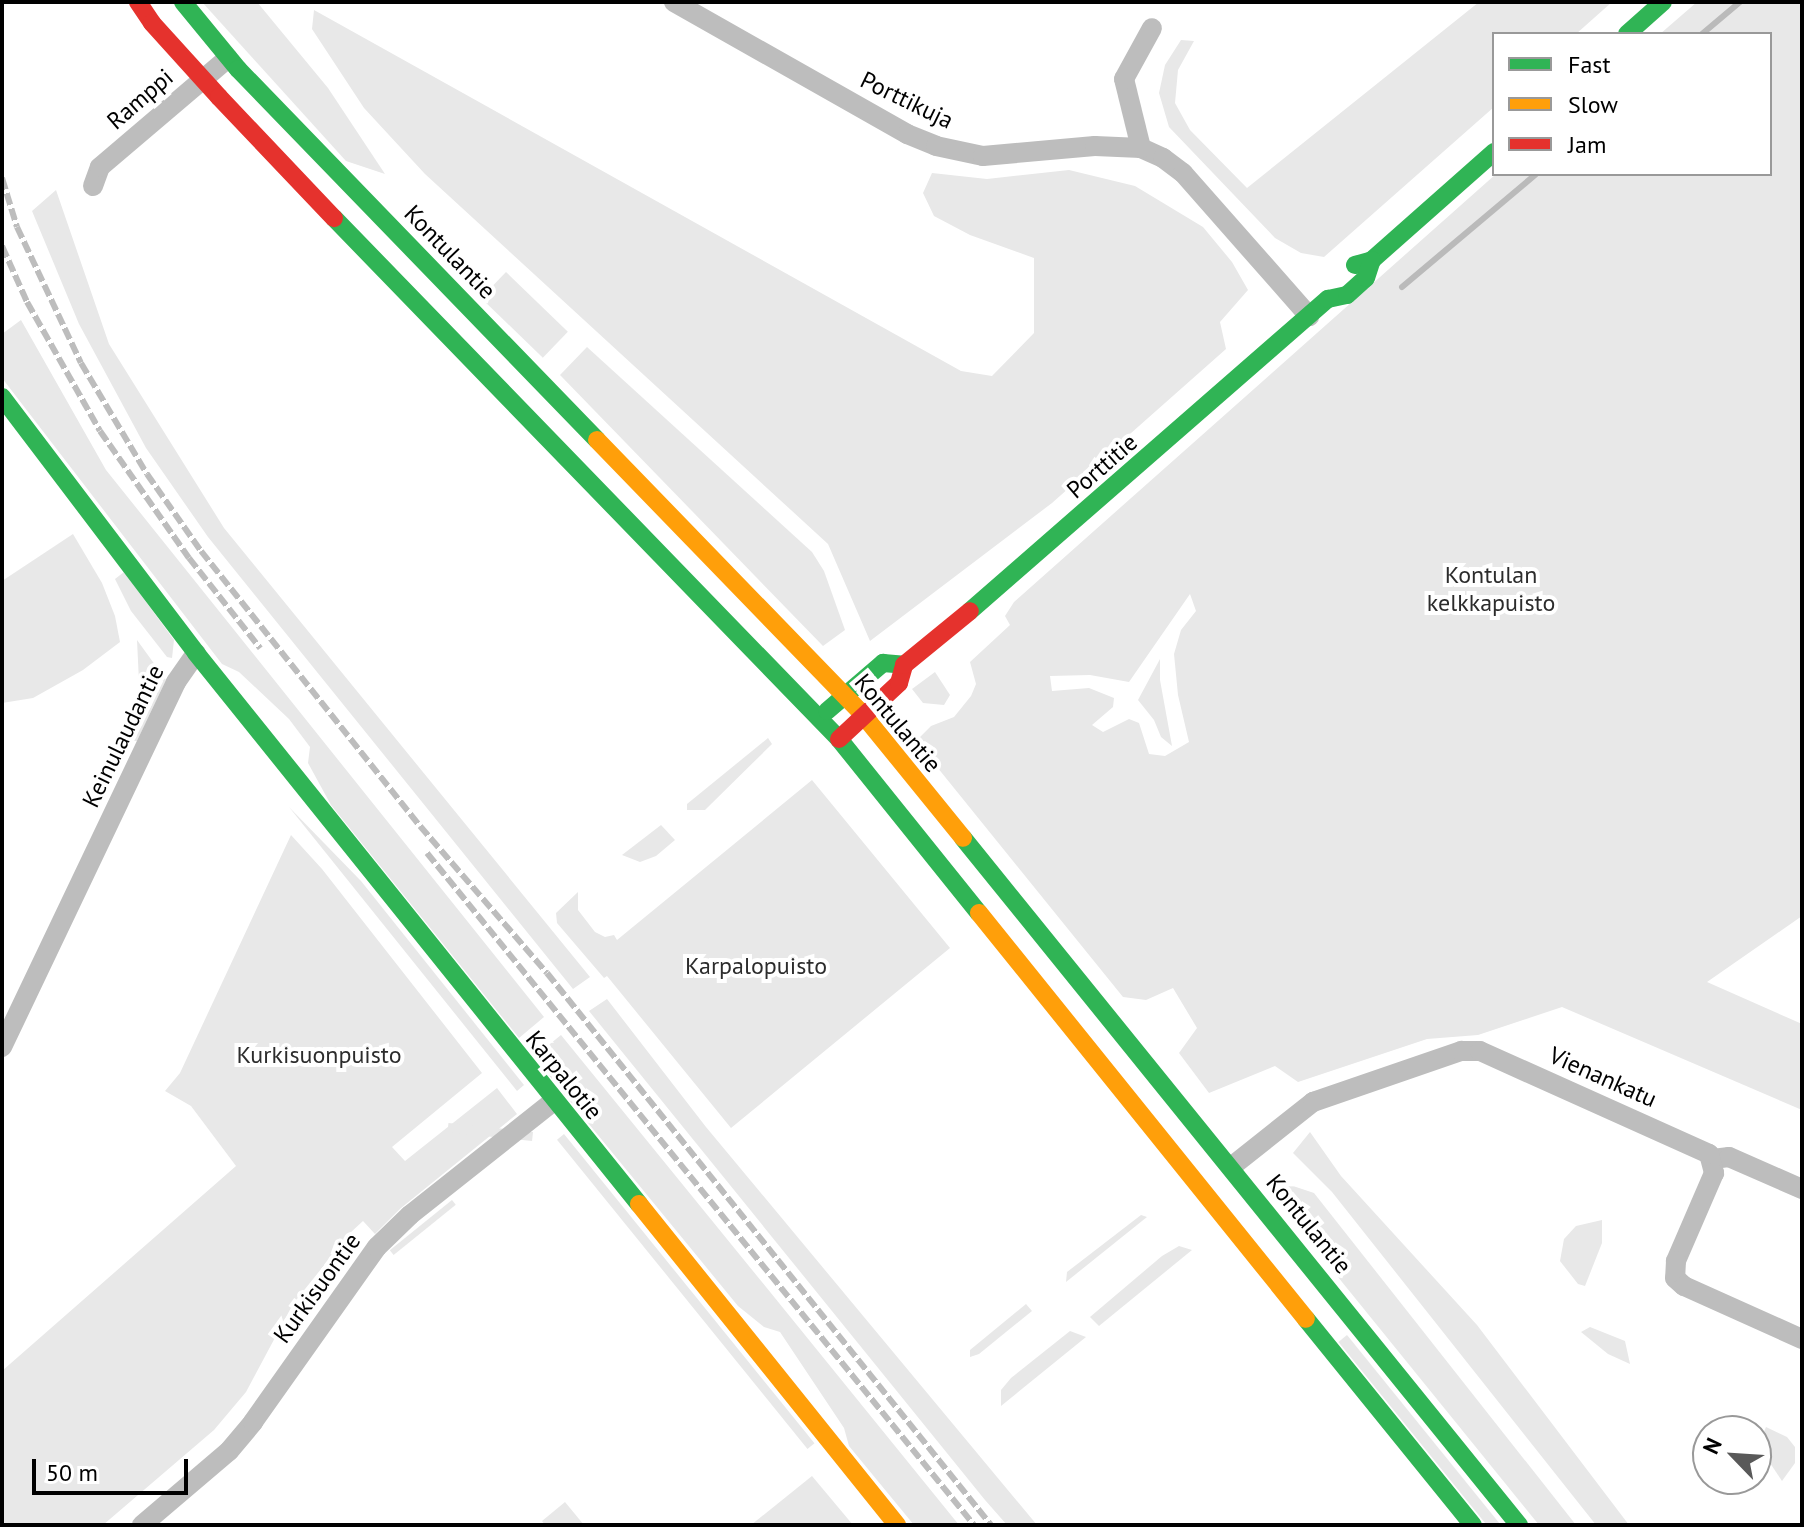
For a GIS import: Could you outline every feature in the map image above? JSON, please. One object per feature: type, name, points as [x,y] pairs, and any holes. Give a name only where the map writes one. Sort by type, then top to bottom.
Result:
[{"type":"main road","points":[[138,2],[203,79],[415,304],[839,739],[1473,1525]]},
{"type":"main road","name":"Kontulantie","points":[[183,2],[228,58],[864,716],[1519,1525]]},
{"type":"main road","points":[[1629,32],[1663,2]]},
{"type":"main road","name":"Porttitie","points":[[839,739],[899,683],[904,665],[1041,552],[1309,316],[1328,299],[1335,282],[1354,265],[1372,260],[1492,154]]},
{"type":"main road","name":"Keinulaudantie","points":[[2,397],[196,653]]},
{"type":"main road","name":"Karpalotie","points":[[196,653],[897,1525]]},
{"type":"main road","name":"Porttitie","points":[[819,718],[883,663],[904,665]]},
{"type":"street","name":"Porttikuja","points":[[674,2],[907,134],[947,150],[983,156],[1095,146],[1141,148],[1183,173],[1309,316]]},
{"type":"street","points":[[1141,148],[1124,79],[1152,28]]},
{"type":"street","name":"Ramppi","points":[[93,186],[100,167],[228,58]]},
{"type":"street","name":"Keinulaudantie","points":[[2,1047],[176,682],[196,653]]},
{"type":"street","name":"Vienankatu","points":[[1231,1167],[1313,1102],[1461,1051],[1480,1051],[1695,1146],[1713,1159],[1729,1157],[1802,1189]]},
{"type":"street","name":"Kurkisuontie","points":[[142,1525],[229,1451],[377,1247],[410,1215],[554,1101]]},
{"type":"street","points":[[1713,1159],[1714,1173],[1676,1261],[1675,1278],[1684,1286],[1802,1339]]},
{"type":"green space","points":[[202,2],[257,2],[328,88],[385,174],[346,161]]},
{"type":"green space","points":[[1479,2],[1612,2],[1578,32],[1492,32],[1492,109],[1324,257],[1301,253],[1275,238],[1169,127],[1159,93],[1165,65],[1181,40],[1194,41],[1178,70],[1175,103],[1190,130],[1247,188]]},
{"type":"green space","name":"Kontulan kelkkapuisto","points":[[1697,2],[1802,2],[1802,916],[1707,982],[1802,1024],[1802,1110],[1562,1007],[1478,1035],[1427,1039],[1298,1082],[1275,1066],[1209,1093],[1179,1053],[1197,1028],[1173,988],[1146,1000],[1123,997],[916,741],[931,726],[954,717],[971,696],[976,684],[970,662],[1010,625],[1005,616],[1014,602],[1494,176],[1772,176],[1772,32],[1662,32]],"holes":[[[1190,594],[1196,611],[1181,630],[1174,654],[1178,695],[1189,742],[1165,756],[1149,754],[1139,723],[1129,719],[1103,732],[1092,725],[1113,707],[1114,698],[1089,688],[1052,691],[1050,676],[1090,675],[1129,682]]]},
{"type":"green space","points":[[314,10],[961,371],[992,376],[1034,333],[1034,258],[970,235],[934,216],[923,193],[932,173],[987,179],[1069,170],[1135,186],[1203,227],[1232,262],[1248,290],[1220,322],[1226,349],[1052,503],[870,641],[828,544],[425,174],[364,108],[312,29]]},
{"type":"green space","points":[[56,190],[109,344],[224,528],[590,977],[573,989],[208,537],[146,448],[79,324],[32,211]]},
{"type":"green space","points":[[506,272],[568,332],[543,358],[481,298]]},
{"type":"green space","points":[[21,320],[106,470],[544,1017],[519,1038],[331,805],[308,763],[310,747],[289,719],[239,672],[222,664],[2,378],[2,334]]},
{"type":"green space","points":[[587,347],[812,552],[824,571],[845,630],[823,646],[560,375]]},
{"type":"green space","points":[[73,534],[102,583],[115,616],[120,642],[83,670],[33,698],[2,703],[2,581]]},
{"type":"green space","points":[[124,572],[174,640],[172,658],[167,657],[131,611],[115,579]]},
{"type":"green space","points":[[137,640],[166,680],[137,741],[133,741],[139,682]]},
{"type":"green space","points":[[1160,659],[1160,680],[1172,746],[1161,737],[1154,720],[1138,700]]},
{"type":"green space","points":[[935,672],[950,695],[944,705],[923,703],[912,689]]},
{"type":"green space","points":[[768,738],[772,744],[705,810],[687,810],[687,804]]},
{"type":"green space","name":"Karpalopuisto","points":[[812,780],[950,948],[731,1128],[607,976],[604,978],[557,923],[556,913],[578,892],[578,910],[595,932],[605,937],[614,935],[617,940]]},
{"type":"green space","points":[[289,807],[361,881],[524,1085],[517,1091]]},
{"type":"green space","points":[[661,825],[675,840],[656,856],[640,862],[622,855]]},
{"type":"green space","name":"Kurkisuonpuisto","points":[[291,835],[322,869],[482,1073],[392,1147],[405,1161],[497,1088],[517,1114],[401,1208],[375,1234],[363,1221],[350,1233],[293,1304],[246,1392],[214,1430],[103,1525],[2,1525],[2,1371],[236,1166],[191,1106],[165,1091],[180,1073]]},
{"type":"green space","points":[[607,999],[706,1127],[1037,1525],[1007,1525],[985,1500],[589,1011]]},
{"type":"green space","points":[[561,1035],[959,1525],[914,1525],[849,1446],[844,1428],[780,1332],[764,1327],[738,1306],[534,1057]]},
{"type":"green space","points":[[448,1123],[533,1132],[532,1141],[448,1132]]},
{"type":"green space","points":[[1310,1132],[1341,1176],[1477,1325],[1629,1525],[1596,1525],[1332,1192],[1293,1153]]},
{"type":"green space","points":[[564,1134],[814,1443],[807,1449],[557,1140]]},
{"type":"green space","points":[[1290,1185],[1314,1193],[1576,1525],[1539,1525],[1278,1203],[1282,1188]]},
{"type":"green space","points":[[452,1200],[456,1205],[394,1255],[390,1250]]},
{"type":"green space","points":[[1141,1215],[1147,1217],[1066,1282],[1067,1272]]},
{"type":"green space","points":[[1602,1220],[1602,1243],[1585,1286],[1578,1284],[1560,1261],[1564,1239],[1576,1226]]},
{"type":"green space","points":[[1179,1246],[1192,1250],[1099,1326],[1090,1317],[1162,1256]]},
{"type":"green space","points":[[1026,1304],[1032,1311],[979,1354],[970,1357],[970,1350]]},
{"type":"green space","points":[[1590,1327],[1625,1341],[1630,1364],[1608,1354],[1581,1332]]},
{"type":"green space","points":[[1070,1331],[1086,1337],[1001,1406],[1001,1390],[1011,1378]]},
{"type":"green space","points":[[1347,1335],[1501,1525],[1487,1525],[1338,1342]]},
{"type":"green space","points":[[1772,1430],[1787,1437],[1795,1447],[1795,1463],[1782,1481],[1772,1466]]},
{"type":"green space","points":[[812,1476],[853,1525],[751,1525]]},
{"type":"green space","points":[[565,1502],[584,1525],[545,1525],[542,1521]]},
{"type":"waterway","points":[[1704,32],[1740,2]]},
{"type":"waterway","points":[[1402,287],[1534,176]]},
{"type":"railway","points":[[2,178],[17,227],[81,363],[147,474],[201,551],[420,826],[547,973],[991,1525]]},
{"type":"railway","points":[[2,246],[27,302],[100,431],[189,558],[260,648]]},
{"type":"railway","points":[[427,853],[974,1525]]},
{"type":"traffic: fast","points":[[183,2],[238,69],[597,440]]},
{"type":"traffic: fast","points":[[1629,32],[1663,2]]},
{"type":"traffic: fast","points":[[1355,265],[1372,260],[1492,154]]},
{"type":"traffic: fast","points":[[334,218],[839,739],[979,913]]},
{"type":"traffic: fast","points":[[970,611],[1328,299],[1347,295],[1366,278],[1372,260]]},
{"type":"traffic: fast","points":[[2,397],[196,653],[639,1204]]},
{"type":"traffic: fast","points":[[827,711],[883,663],[904,665]]},
{"type":"traffic: fast","points":[[963,838],[1519,1525]]},
{"type":"traffic: fast","points":[[1306,1319],[1473,1525]]},
{"type":"traffic: slow","points":[[597,440],[864,716],[963,838]]},
{"type":"traffic: slow","points":[[979,913],[1306,1319]]},
{"type":"traffic: slow","points":[[639,1204],[897,1525]]},
{"type":"traffic: jam","points":[[138,2],[152,23],[219,97],[334,218]]},
{"type":"traffic: jam","points":[[839,739],[899,683],[904,665],[970,611]]}]
